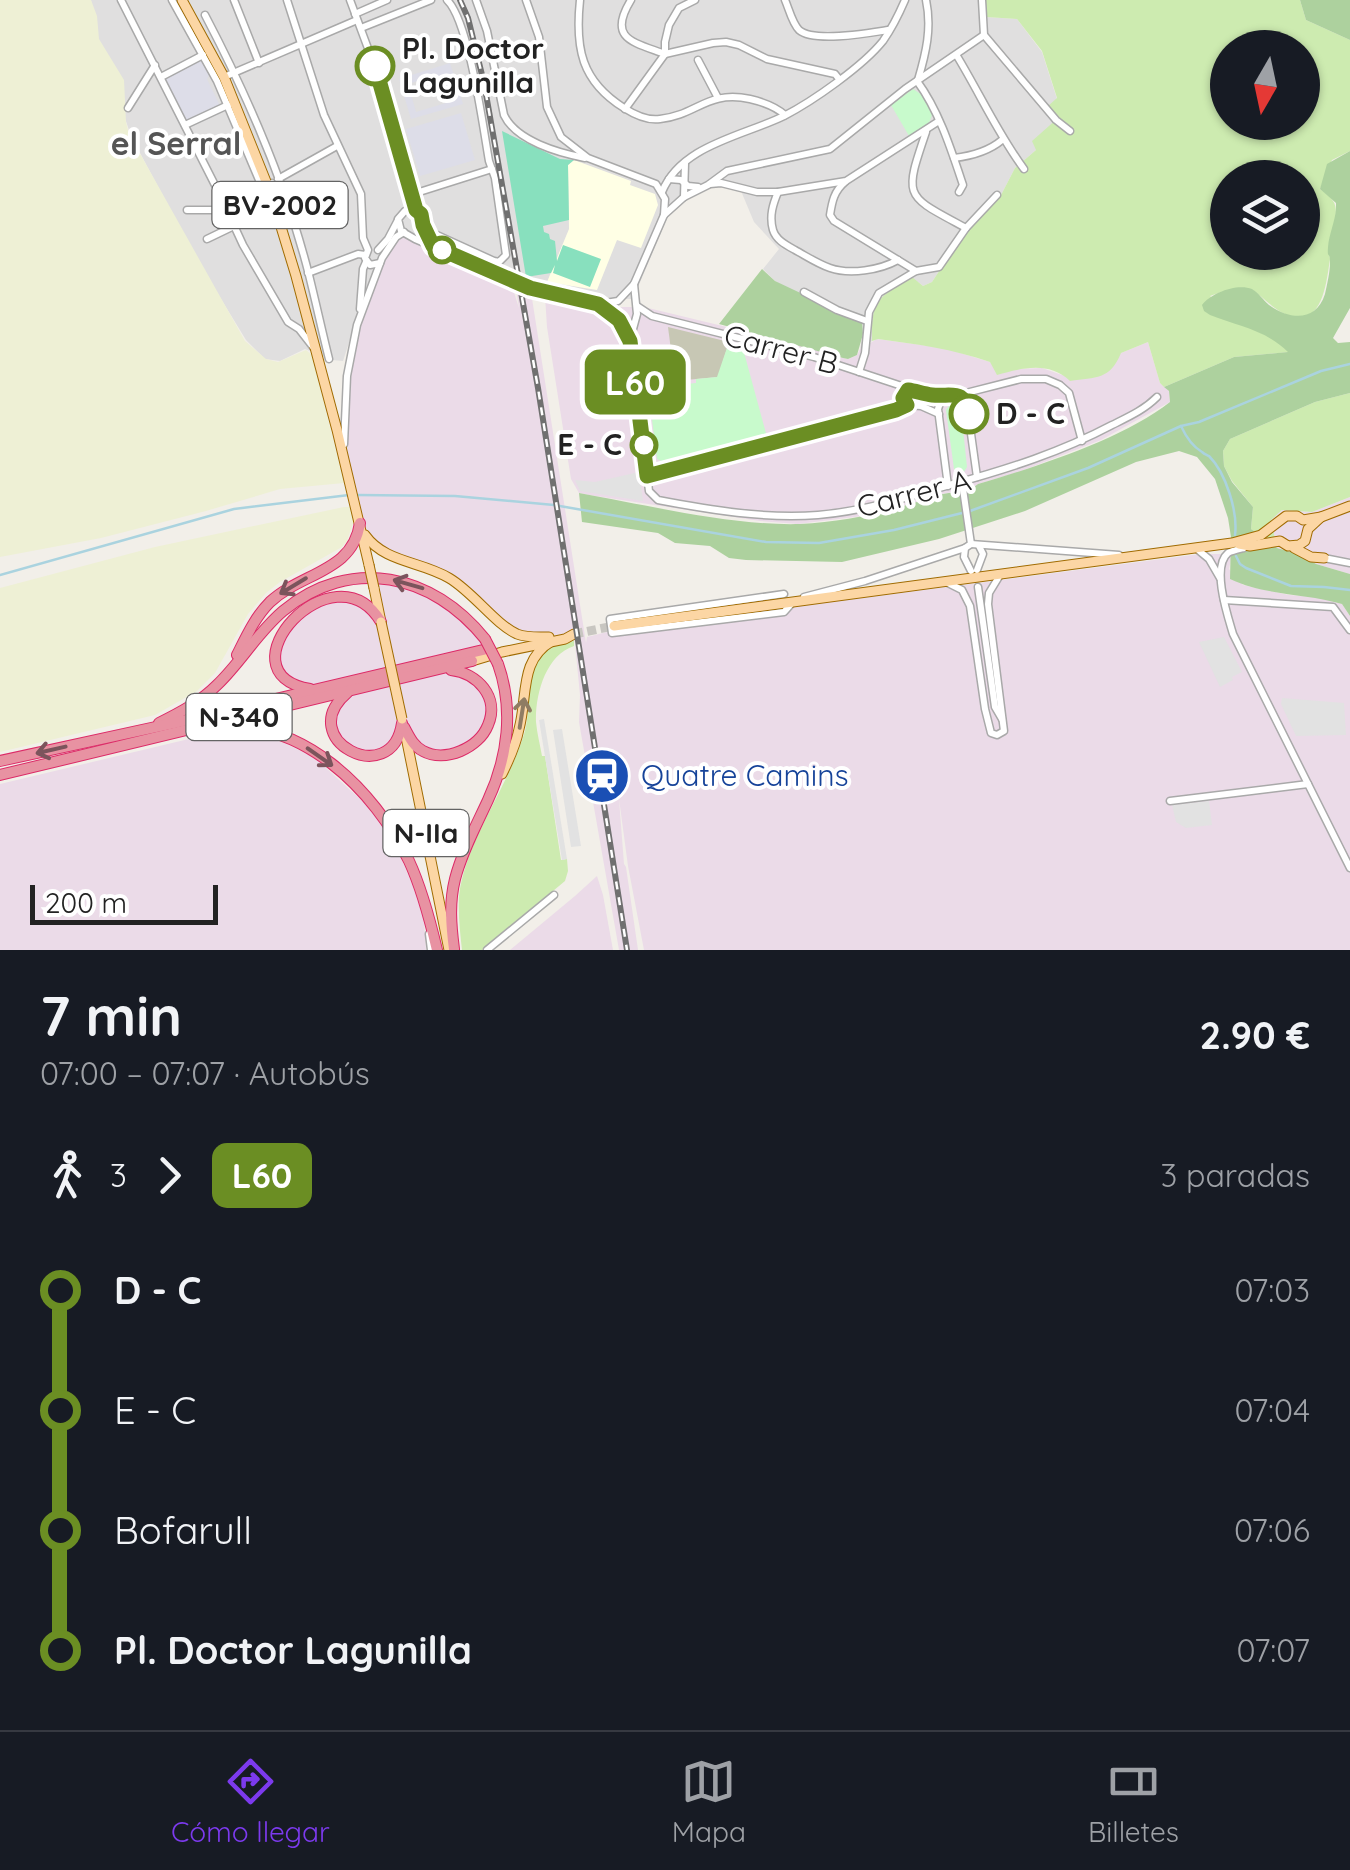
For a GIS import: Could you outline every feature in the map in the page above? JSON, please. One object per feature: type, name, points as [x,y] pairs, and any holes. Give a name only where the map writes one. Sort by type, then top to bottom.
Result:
[{"type":"highway","points":[[230,670],[262,611],[283,592],[345,556],[355,543],[360,522]]},
{"type":"highway","points":[[152,726],[199,701],[287,608],[320,588],[358,579],[384,579],[422,588],[456,607],[498,664],[508,719],[503,755],[492,790],[455,878],[452,950]]},
{"type":"highway","points":[[316,690],[292,683],[280,672],[274,654],[288,624],[331,598],[349,597],[366,603],[382,622]]},
{"type":"highway","name":"N-340","points":[[0,761],[316,690],[484,645]]},
{"type":"highway","name":"N-340","points":[[0,776],[472,662]]},
{"type":"highway","points":[[403,723],[416,746],[438,756],[473,744],[486,730],[491,712],[486,692],[475,678],[440,669]]},
{"type":"highway","points":[[352,690],[332,712],[334,736],[342,746],[355,754],[374,756],[398,739],[403,723]]},
{"type":"highway","points":[[126,745],[228,727],[268,732],[302,744],[340,771],[378,811],[408,859],[429,918],[434,950]]},
{"type":"main road","name":"BV-2002","points":[[185,0],[229,75],[294,251],[312,336]]},
{"type":"main road","name":"BV-2002","points":[[270,184],[360,522]]},
{"type":"main road","points":[[1292,546],[1299,545],[1306,528],[1321,517],[1350,506]]},
{"type":"main road","points":[[1270,540],[1281,520],[1291,515],[1306,528],[1309,548],[1324,558]]},
{"type":"main road","name":"N-IIa","points":[[360,522],[452,950]]},
{"type":"main road","points":[[360,522],[372,544],[382,552],[436,572],[463,588],[513,632],[550,639]]},
{"type":"main road","points":[[614,626],[1196,548],[1250,546],[1270,540],[1278,524]]},
{"type":"main road","points":[[1228,547],[1270,540],[1324,558]]},
{"type":"main road","points":[[492,790],[518,735],[531,661],[550,639]]},
{"type":"main road","name":"N-340","points":[[484,645],[550,639]]},
{"type":"main road","name":"N-340","points":[[472,662],[550,639]]},
{"type":"street","points":[[122,0],[270,294],[288,322],[312,336]]},
{"type":"street","points":[[172,0],[270,184],[308,273],[329,359]]},
{"type":"street","points":[[234,0],[259,62]]},
{"type":"street","points":[[287,0],[337,146],[361,194],[366,256],[358,324]]},
{"type":"street","points":[[350,0],[379,78],[416,210],[433,246]]},
{"type":"street","points":[[360,22],[387,0]]},
{"type":"street","points":[[205,14],[229,75],[360,22],[431,0]]},
{"type":"street","points":[[424,228],[494,262],[503,260],[506,253],[468,49],[447,0]]},
{"type":"street","points":[[476,0],[508,124],[564,154],[588,158],[656,184],[681,180],[708,186],[727,171],[830,149],[984,35]]},
{"type":"street","points":[[526,0],[539,37],[547,107],[561,138],[588,158]]},
{"type":"street","points":[[580,0],[580,54],[586,70],[604,94],[639,117],[660,120],[718,98],[732,97],[755,100],[785,115]]},
{"type":"street","points":[[631,0],[620,22],[628,40],[665,54],[726,42],[766,60],[835,74],[839,79]]},
{"type":"street","points":[[625,109],[665,54],[670,25],[679,8],[695,0]]},
{"type":"street","points":[[786,0],[800,31],[812,36],[890,30]]},
{"type":"street","points":[[664,216],[668,181],[685,162],[718,142],[785,115],[839,79],[882,42],[905,0]]},
{"type":"street","points":[[926,0],[930,18],[918,81],[929,97],[954,158],[963,184],[959,192]]},
{"type":"street","points":[[982,0],[984,35],[1056,120],[1070,131]]},
{"type":"street","points":[[161,78],[203,55]]},
{"type":"street","points":[[957,56],[1002,140],[1024,170]]},
{"type":"street","points":[[698,60],[718,98]]},
{"type":"street","points":[[128,108],[155,65]]},
{"type":"street","points":[[185,125],[228,105]]},
{"type":"street","points":[[630,341],[614,307],[634,284],[664,216],[674,204],[716,182],[757,192],[834,187],[939,121]]},
{"type":"street","points":[[926,131],[911,177],[912,189],[926,206],[966,228]]},
{"type":"street","points":[[548,146],[561,138]]},
{"type":"street","points":[[954,158],[970,156],[1002,140]]},
{"type":"street","points":[[187,210],[220,210],[337,146]]},
{"type":"street","points":[[684,197],[688,182],[685,162]]},
{"type":"street","points":[[413,194],[492,170]]},
{"type":"street","points":[[726,185],[727,171]]},
{"type":"street","points":[[656,184],[674,204]]},
{"type":"street","points":[[834,187],[830,216],[834,221],[916,271]]},
{"type":"street","points":[[778,192],[771,218],[778,239],[786,245],[822,265],[840,270],[874,268],[898,260]]},
{"type":"street","points":[[860,372],[869,312],[880,293],[916,271],[939,267],[966,228],[997,195]]},
{"type":"street","points":[[343,455],[347,376],[358,324],[380,257],[398,219],[404,211],[416,210]]},
{"type":"street","points":[[398,219],[407,234],[502,277],[530,288],[598,304],[626,322],[634,320]]},
{"type":"street","points":[[206,239],[234,226]]},
{"type":"street","points":[[366,256],[373,266],[396,237],[424,228]]},
{"type":"street","points":[[308,273],[358,254],[380,257]]},
{"type":"street","points":[[634,284],[637,314],[630,341],[647,476],[896,410],[907,398],[919,399],[917,392]]},
{"type":"street","points":[[804,292],[867,321]]},
{"type":"street","points":[[598,304],[629,299],[636,305]]},
{"type":"street","name":"Carrer B","points":[[636,305],[652,316],[765,343],[860,372],[938,414]]},
{"type":"street","name":"Carrer B","points":[[634,320],[652,316]]},
{"type":"street","points":[[293,324],[312,336]]},
{"type":"street","name":"Carrer B","points":[[907,398],[917,392],[958,395],[1021,378],[1053,381],[1068,393],[1082,441]]},
{"type":"street","points":[[947,395],[940,402],[938,414],[948,486]]},
{"type":"street","points":[[958,395],[968,405],[978,478]]},
{"type":"street","name":"Carrer A","points":[[647,476],[654,498],[729,512],[819,515],[882,505],[962,485],[1082,441],[1146,408],[1157,397]]},
{"type":"street","points":[[962,485],[971,543],[964,556],[974,571],[983,554],[971,543]]},
{"type":"street","points":[[774,605],[865,581],[971,543],[1134,556]]},
{"type":"street","points":[[1228,547],[1221,579],[1233,634],[1350,868]]},
{"type":"street","points":[[1196,548],[1210,558],[1221,579]]},
{"type":"street","points":[[1324,558],[1350,564]]},
{"type":"street","points":[[947,582],[962,590],[970,606],[990,733],[997,735],[1004,731],[988,604],[991,588],[1000,575]]},
{"type":"street","points":[[989,721],[991,708],[976,587],[995,707],[1002,720]]},
{"type":"street","points":[[784,594],[610,619],[612,633],[784,612],[793,602]]},
{"type":"street","points":[[1224,600],[1332,608],[1350,630]]},
{"type":"street","points":[[1170,801],[1308,784]]},
{"type":"street","points":[[487,950],[554,894]]},
{"type":"shaded area","points":[[0,0],[91,0],[99,39],[124,80],[129,134],[245,341],[266,359],[278,362],[306,350],[312,355],[344,483],[280,489],[101,538],[0,557]]},
{"type":"shaded area","points":[[91,0],[985,0],[986,17],[1017,19],[1042,52],[1057,99],[1058,118],[1036,150],[1015,168],[1001,195],[966,230],[932,282],[923,286],[918,282],[872,313],[872,341],[860,349],[863,334],[775,281],[763,269],[779,249],[754,222],[741,191],[721,186],[701,189],[668,216],[633,299],[607,299],[532,283],[437,242],[396,234],[366,291],[343,361],[305,349],[280,361],[265,359],[246,340],[196,258],[131,136],[98,38]]},
{"type":"shaded area","points":[[201,59],[220,106],[186,122],[165,78]]},
{"type":"shaded area","points":[[450,63],[463,104],[411,119],[399,79]],"holes":[[[436,75],[446,103],[416,112],[408,84]]]},
{"type":"shaded area","points":[[461,113],[475,160],[420,176],[406,129]]},
{"type":"shaded area","points":[[574,160],[631,181],[630,185],[655,194],[658,205],[641,248],[617,240],[597,290],[547,282],[569,229],[568,165]]},
{"type":"shaded area","points":[[399,236],[507,281],[519,308],[516,289],[531,292],[586,643],[587,637],[615,630],[1200,554],[1232,554],[1229,569],[1243,585],[1342,604],[1350,616],[1350,950],[644,950],[619,799],[624,864],[638,950],[619,950],[579,722],[574,634],[549,637],[513,632],[463,587],[395,558],[361,529],[347,466],[346,402],[353,343],[369,295]]},
{"type":"shaded area","points":[[545,296],[596,307],[644,307],[848,359],[877,339],[944,348],[990,362],[994,367],[1042,368],[1065,376],[1148,342],[1170,402],[1101,440],[1019,472],[974,488],[863,516],[798,524],[589,495],[579,493],[571,479]]},
{"type":"shaded area","points":[[668,327],[729,342],[718,377],[675,381]]},
{"type":"shaded area","points":[[639,472],[643,501],[580,491],[575,480],[595,482]]},
{"type":"shaded area","points":[[1350,497],[1350,574],[1277,548],[1271,520],[1282,510],[1312,512]]},
{"type":"shaded area","points":[[351,507],[353,523],[347,541],[266,593],[248,614],[215,673],[197,691],[155,715],[0,752],[0,588],[155,547]]},
{"type":"shaded area","points":[[372,579],[445,600],[495,657],[444,668],[483,686],[490,718],[467,747],[431,754],[403,727],[386,751],[351,752],[331,725],[345,695],[292,683],[275,654],[301,613],[349,597],[379,618]]},
{"type":"shaded area","points":[[1224,637],[1242,672],[1220,687],[1199,642]]},
{"type":"shaded area","points":[[1282,698],[1344,703],[1346,735],[1296,736],[1281,704]]},
{"type":"shaded area","points":[[544,719],[567,859],[562,860],[539,720]]},
{"type":"shaded area","points":[[562,729],[581,846],[571,847],[553,730]]},
{"type":"shaded area","points":[[214,733],[254,733],[314,757],[371,809],[396,846],[411,881],[424,919],[426,950],[0,950],[0,784]]},
{"type":"shaded area","points":[[1209,801],[1212,825],[1186,828],[1176,822],[1172,805]]},
{"type":"shaded area","points":[[597,876],[613,950],[510,950],[575,896]]},
{"type":"green space","points":[[985,0],[1300,0],[1306,20],[1350,40],[1350,151],[1332,160],[1320,189],[1333,201],[1336,213],[1320,303],[1306,316],[1296,317],[1279,311],[1251,289],[1210,296],[1246,326],[1274,339],[1290,352],[1234,357],[1164,387],[1148,342],[1121,353],[1112,368],[1101,376],[1070,381],[1044,368],[997,375],[990,362],[962,354],[872,341],[873,316],[879,301],[912,277],[923,286],[932,282],[966,230],[1001,195],[1015,168],[1036,150],[1032,141],[1058,118],[1048,106],[1057,98],[1042,51],[1017,19],[986,17]]},
{"type":"green space","points":[[1300,0],[1350,0],[1350,40],[1306,20]]},
{"type":"green space","points":[[913,89],[933,112],[929,123],[909,136],[891,105]]},
{"type":"green space","points":[[502,131],[560,159],[574,160],[568,165],[569,220],[543,226],[555,241],[557,261],[563,245],[601,259],[590,287],[553,273],[555,265],[551,273],[526,277]]},
{"type":"green space","points":[[1350,151],[1350,308],[1333,338],[1338,343],[1350,342],[1350,393],[1315,402],[1230,439],[1223,451],[1224,466],[1232,482],[1253,507],[1251,529],[1277,548],[1350,574],[1350,616],[1342,604],[1257,589],[1230,579],[1231,537],[1215,479],[1197,457],[1179,451],[1136,462],[1025,511],[939,539],[842,562],[729,558],[710,546],[675,543],[658,533],[582,522],[579,493],[690,514],[774,524],[834,521],[886,511],[968,489],[1104,440],[1170,402],[1169,391],[1164,387],[1234,357],[1288,352],[1261,334],[1210,315],[1202,305],[1225,290],[1246,287],[1285,314],[1301,316],[1315,310],[1325,294],[1330,263],[1328,247],[1336,209],[1336,203],[1320,189],[1327,164]]},
{"type":"green space","points":[[762,269],[775,281],[862,322],[857,355],[843,358],[719,324]]},
{"type":"green space","points":[[729,342],[742,345],[767,437],[666,463],[657,459],[648,388],[717,377]]},
{"type":"green space","points":[[1350,393],[1350,497],[1312,512],[1282,510],[1271,520],[1277,548],[1251,529],[1253,507],[1232,481],[1224,466],[1223,451],[1230,439],[1315,402]]},
{"type":"green space","points":[[951,403],[961,410],[967,467],[962,475],[954,469],[946,410]]},
{"type":"green space","points":[[574,641],[574,646],[549,667],[536,711],[561,860],[567,859],[565,881],[482,950],[462,950],[459,896],[463,875],[518,752],[527,722],[535,664],[547,649]]},
{"type":"waterway","points":[[970,511],[1088,468],[1181,426],[1321,371],[1350,364]]},
{"type":"waterway","points":[[1181,426],[1192,444],[1209,456],[1221,472],[1233,504],[1235,535]]},
{"type":"waterway","points":[[0,575],[234,509],[349,495]]},
{"type":"waterway","points":[[357,495],[455,496],[554,505],[766,542],[819,543],[962,513]]},
{"type":"waterway","points":[[1236,556],[1246,568],[1291,586],[1350,590]]},
{"type":"tunnel","points":[[574,634],[614,626]]},
{"type":"railway","points":[[460,0],[484,83],[538,388],[627,950]]},
{"type":"bus line","name":"L60","points":[[375,66],[416,210],[433,246],[530,288],[598,304],[623,326],[630,341],[647,476],[896,410],[907,405],[903,394],[911,389],[938,396],[958,395],[966,401],[969,414]]},
{"type":"place","name":"Pl. Doctor Lagunilla","points":[[375,66]]},
{"type":"place","name":"D - C","points":[[969,414]]},
{"type":"place","name":"E - C","points":[[644,445]]},
{"type":"place","name":"Quatre Camins","points":[[602,776]]},
{"type":"district","name":"el Serral","points":[[176,144]]}]
